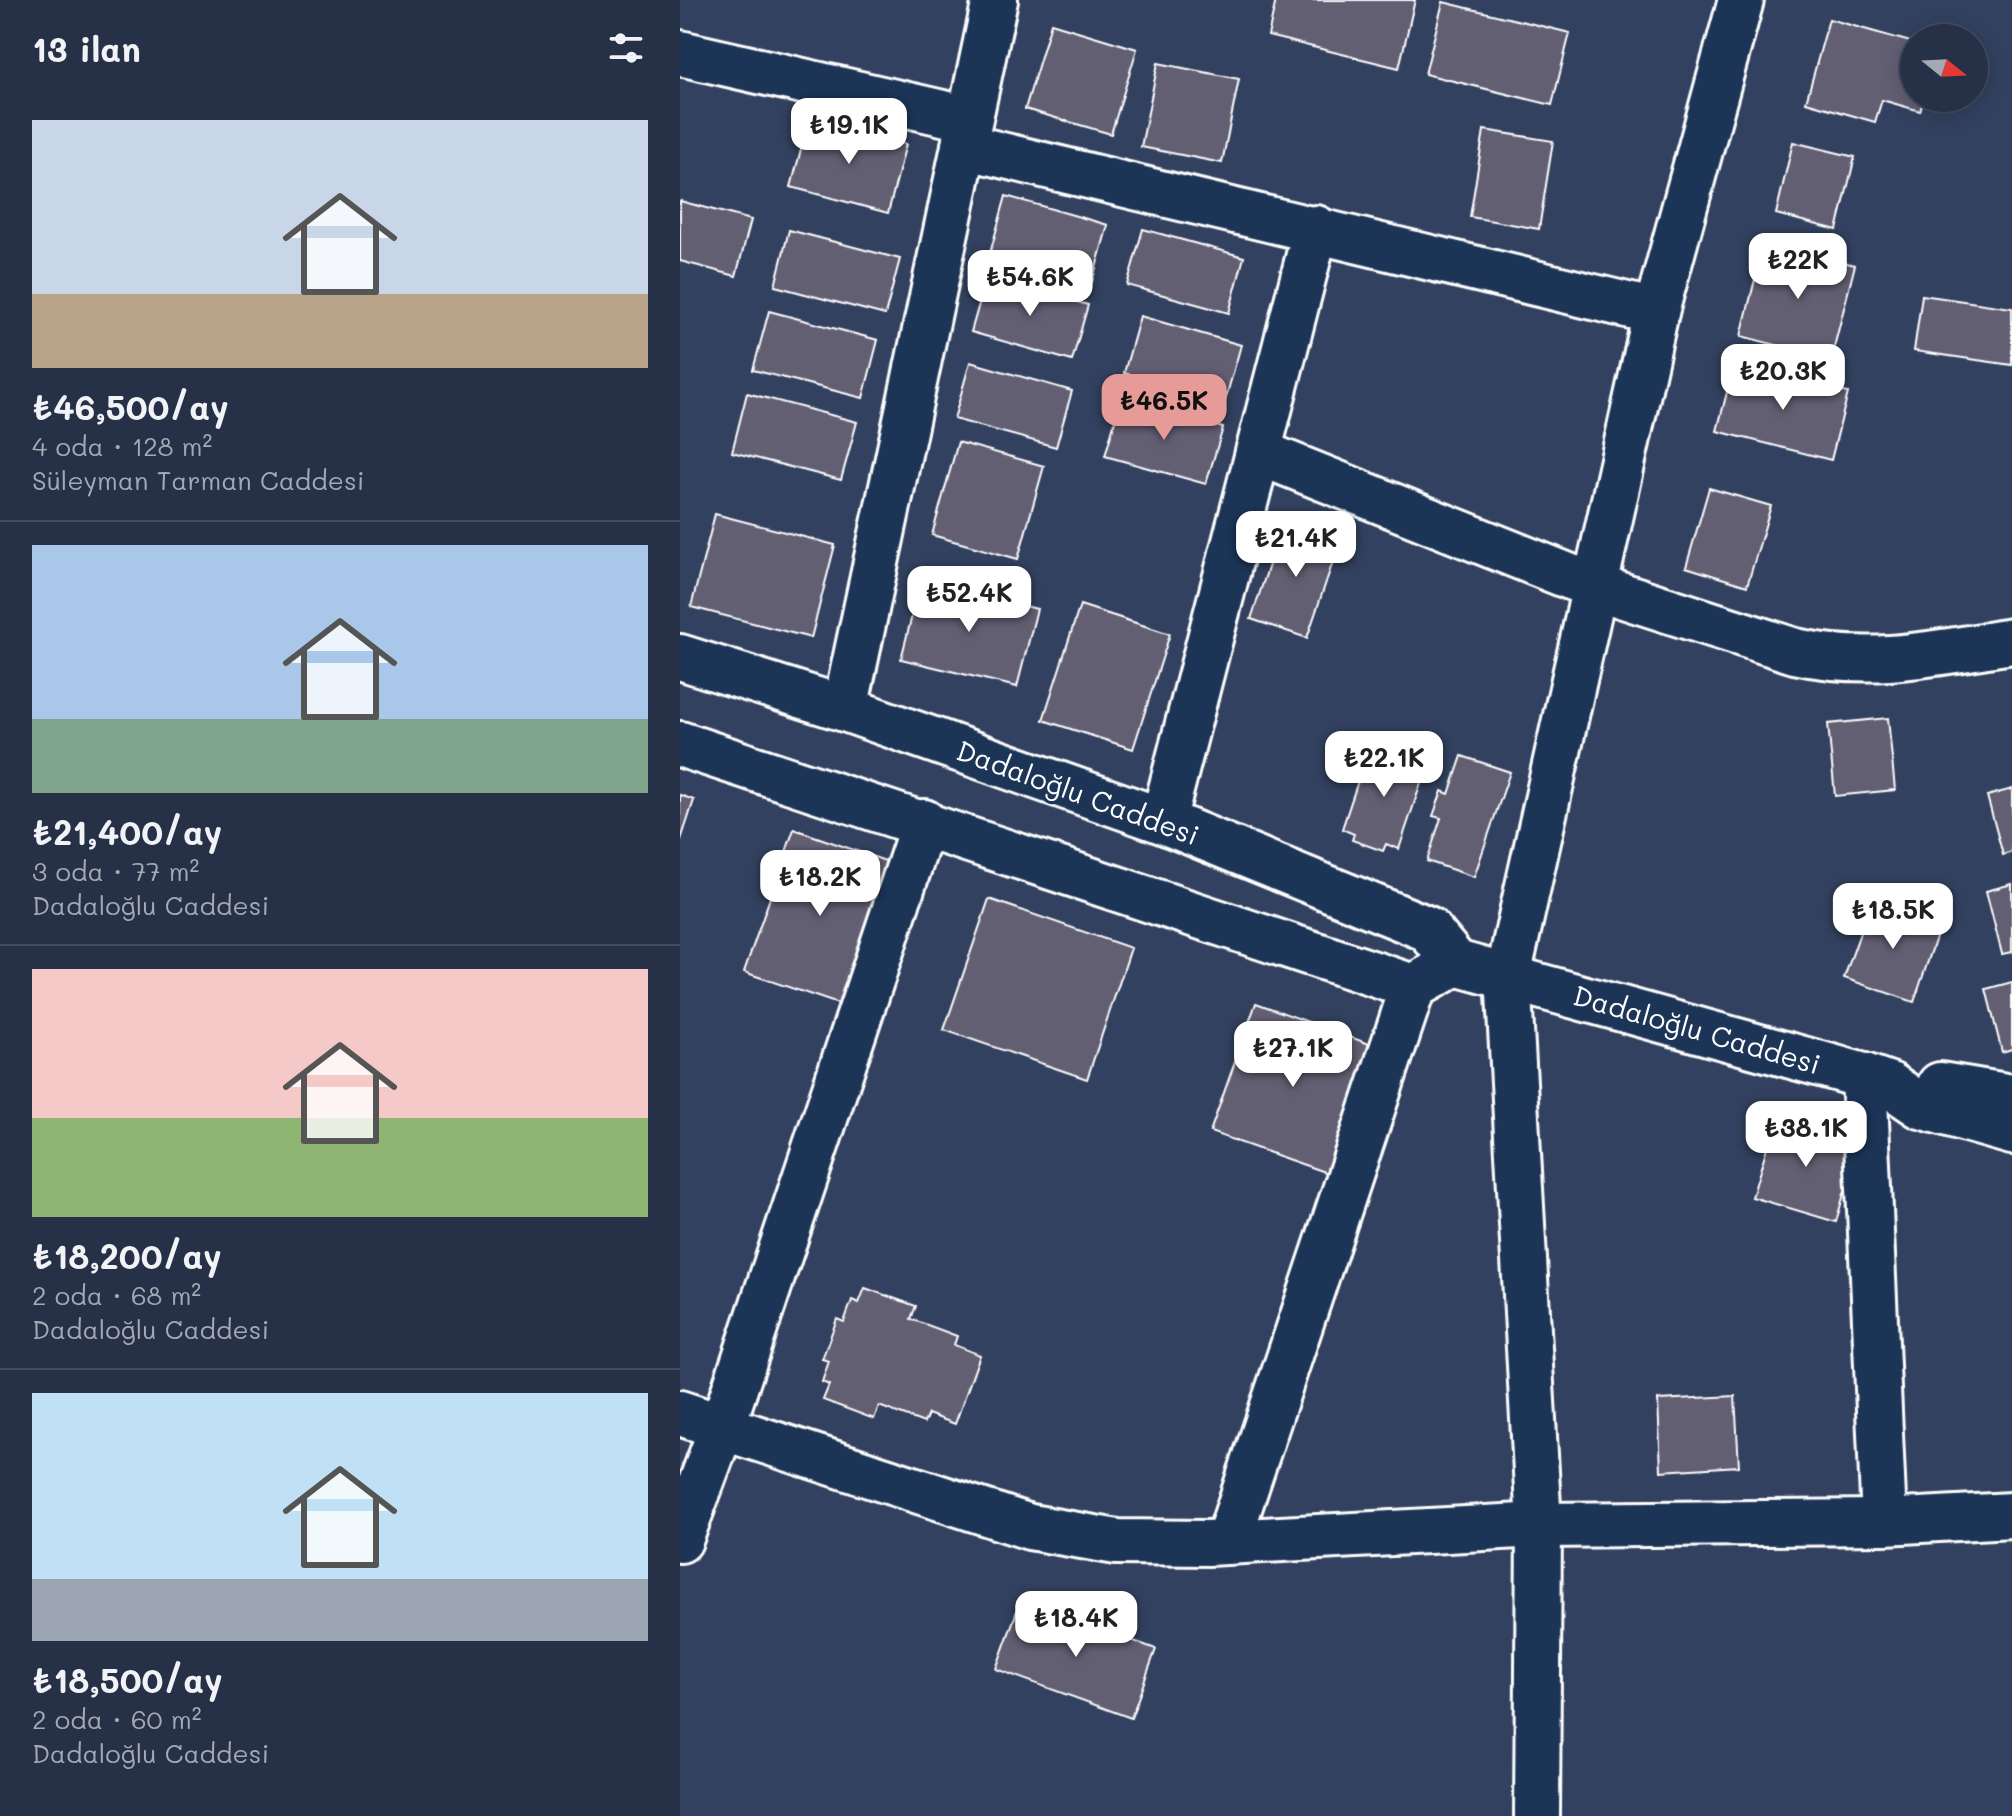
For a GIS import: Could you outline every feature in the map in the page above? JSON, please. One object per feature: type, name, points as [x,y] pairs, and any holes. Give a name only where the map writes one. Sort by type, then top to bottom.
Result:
[{"type":"street","points":[[845,709],[995,0]]},
{"type":"street","points":[[1537,1816],[1539,1525],[1508,976],[1656,312],[1741,0]]},
{"type":"street","points":[[680,53],[1316,228],[1656,312]]},
{"type":"street","points":[[1163,821],[1316,228]]},
{"type":"street","points":[[1258,452],[1593,586],[1828,658],[1890,661],[2012,641]]},
{"type":"street","name":"Dadaloğlu Caddesi","points":[[680,657],[845,709],[1163,821],[1428,929],[1456,963],[1877,1081],[1921,1106],[2012,1132]]},
{"type":"street","points":[[680,744],[924,822],[1413,987]]},
{"type":"street","points":[[680,1540],[722,1427],[924,822]]},
{"type":"street","points":[[1228,1541],[1413,987],[1456,963]]},
{"type":"street","points":[[1877,1081],[1884,1522]]},
{"type":"street","name":"Dadaloğlu Caddesi","points":[[1877,1081],[1932,1083],[2012,1097]]},
{"type":"street","points":[[680,1413],[1030,1527],[1117,1542],[1162,1545],[1539,1525],[1884,1522],[2012,1515]]},
{"type":"building","points":[[1276,0],[1415,0],[1399,68],[1268,36]]},
{"type":"building","points":[[1443,2],[1570,33],[1552,105],[1425,74]]},
{"type":"building","points":[[1829,19],[1900,39],[1900,105],[1882,100],[1875,122],[1806,102]]},
{"type":"building","points":[[1051,23],[1137,49],[1111,134],[1025,109]]},
{"type":"building","points":[[1158,63],[1239,79],[1222,163],[1141,147]]},
{"type":"building","points":[[809,119],[906,144],[888,213],[791,187]]},
{"type":"building","points":[[1484,130],[1553,141],[1539,229],[1470,217]]},
{"type":"building","points":[[1793,142],[1855,157],[1837,230],[1776,214]]},
{"type":"building","points":[[1006,196],[1108,225],[1092,282],[990,253]]},
{"type":"building","points":[[680,201],[751,220],[736,276],[680,261]]},
{"type":"building","points":[[1143,229],[1244,257],[1229,313],[1127,285]]},
{"type":"building","points":[[789,230],[900,259],[885,315],[775,286]]},
{"type":"building","points":[[1764,243],[1855,265],[1831,359],[1741,336]]},
{"type":"building","points":[[987,276],[1088,305],[1072,361],[971,332]]},
{"type":"building","points":[[1922,295],[2012,308],[2012,365],[1914,351]]},
{"type":"building","points":[[769,311],[878,340],[863,398],[753,370]]},
{"type":"building","points":[[1140,316],[1241,345],[1225,401],[1124,373]]},
{"type":"building","points":[[970,362],[1072,391],[1056,447],[954,419]]},
{"type":"building","points":[[1734,365],[1848,393],[1831,460],[1717,431]]},
{"type":"building","points":[[747,393],[857,422],[841,480],[732,452]]},
{"type":"building","points":[[1121,399],[1223,428],[1206,484],[1105,456]]},
{"type":"building","points":[[958,442],[1044,466],[1018,559],[932,535]]},
{"type":"building","points":[[1709,488],[1771,506],[1747,586],[1686,567]]},
{"type":"building","points":[[715,514],[835,545],[811,638],[691,607]]},
{"type":"building","points":[[1284,520],[1341,538],[1307,638],[1251,619]]},
{"type":"building","points":[[921,580],[1037,609],[1017,687],[901,659]]},
{"type":"building","points":[[1080,605],[1170,634],[1133,749],[1043,720]]},
{"type":"building","points":[[1888,718],[1895,790],[1835,796],[1828,724]]},
{"type":"building","points":[[1381,747],[1418,759],[1416,764],[1426,768],[1399,849],[1386,844],[1383,851],[1352,840],[1354,834],[1342,829],[1369,748],[1380,752]]},
{"type":"building","points":[[1462,756],[1510,772],[1474,877],[1427,861],[1441,818],[1433,816],[1442,791],[1449,794]]},
{"type":"building","points":[[2012,789],[2012,852],[2003,855],[1987,796]]},
{"type":"building","points":[[680,795],[694,800],[680,843]]},
{"type":"building","points":[[794,829],[897,865],[847,1007],[744,972]]},
{"type":"building","points":[[2012,884],[2012,952],[2002,954],[1986,891]]},
{"type":"building","points":[[989,899],[1131,948],[1087,1079],[944,1030]]},
{"type":"building","points":[[1872,899],[1941,923],[1914,1002],[1844,978]]},
{"type":"building","points":[[2012,982],[2012,1049],[2002,1052],[1986,989]]},
{"type":"building","points":[[1256,1003],[1375,1046],[1330,1174],[1210,1132]]},
{"type":"building","points":[[1776,1117],[1859,1141],[1836,1222],[1752,1197]]},
{"type":"building","points":[[865,1288],[916,1306],[911,1319],[957,1336],[954,1345],[980,1355],[955,1424],[928,1414],[924,1423],[879,1406],[874,1419],[823,1400],[829,1385],[822,1382],[829,1361],[822,1359],[837,1319],[844,1322],[852,1300],[859,1303]]},
{"type":"building","points":[[1735,1396],[1739,1466],[1661,1471],[1658,1400]]},
{"type":"building","points":[[1021,1600],[1156,1649],[1131,1718],[996,1669]]}]
